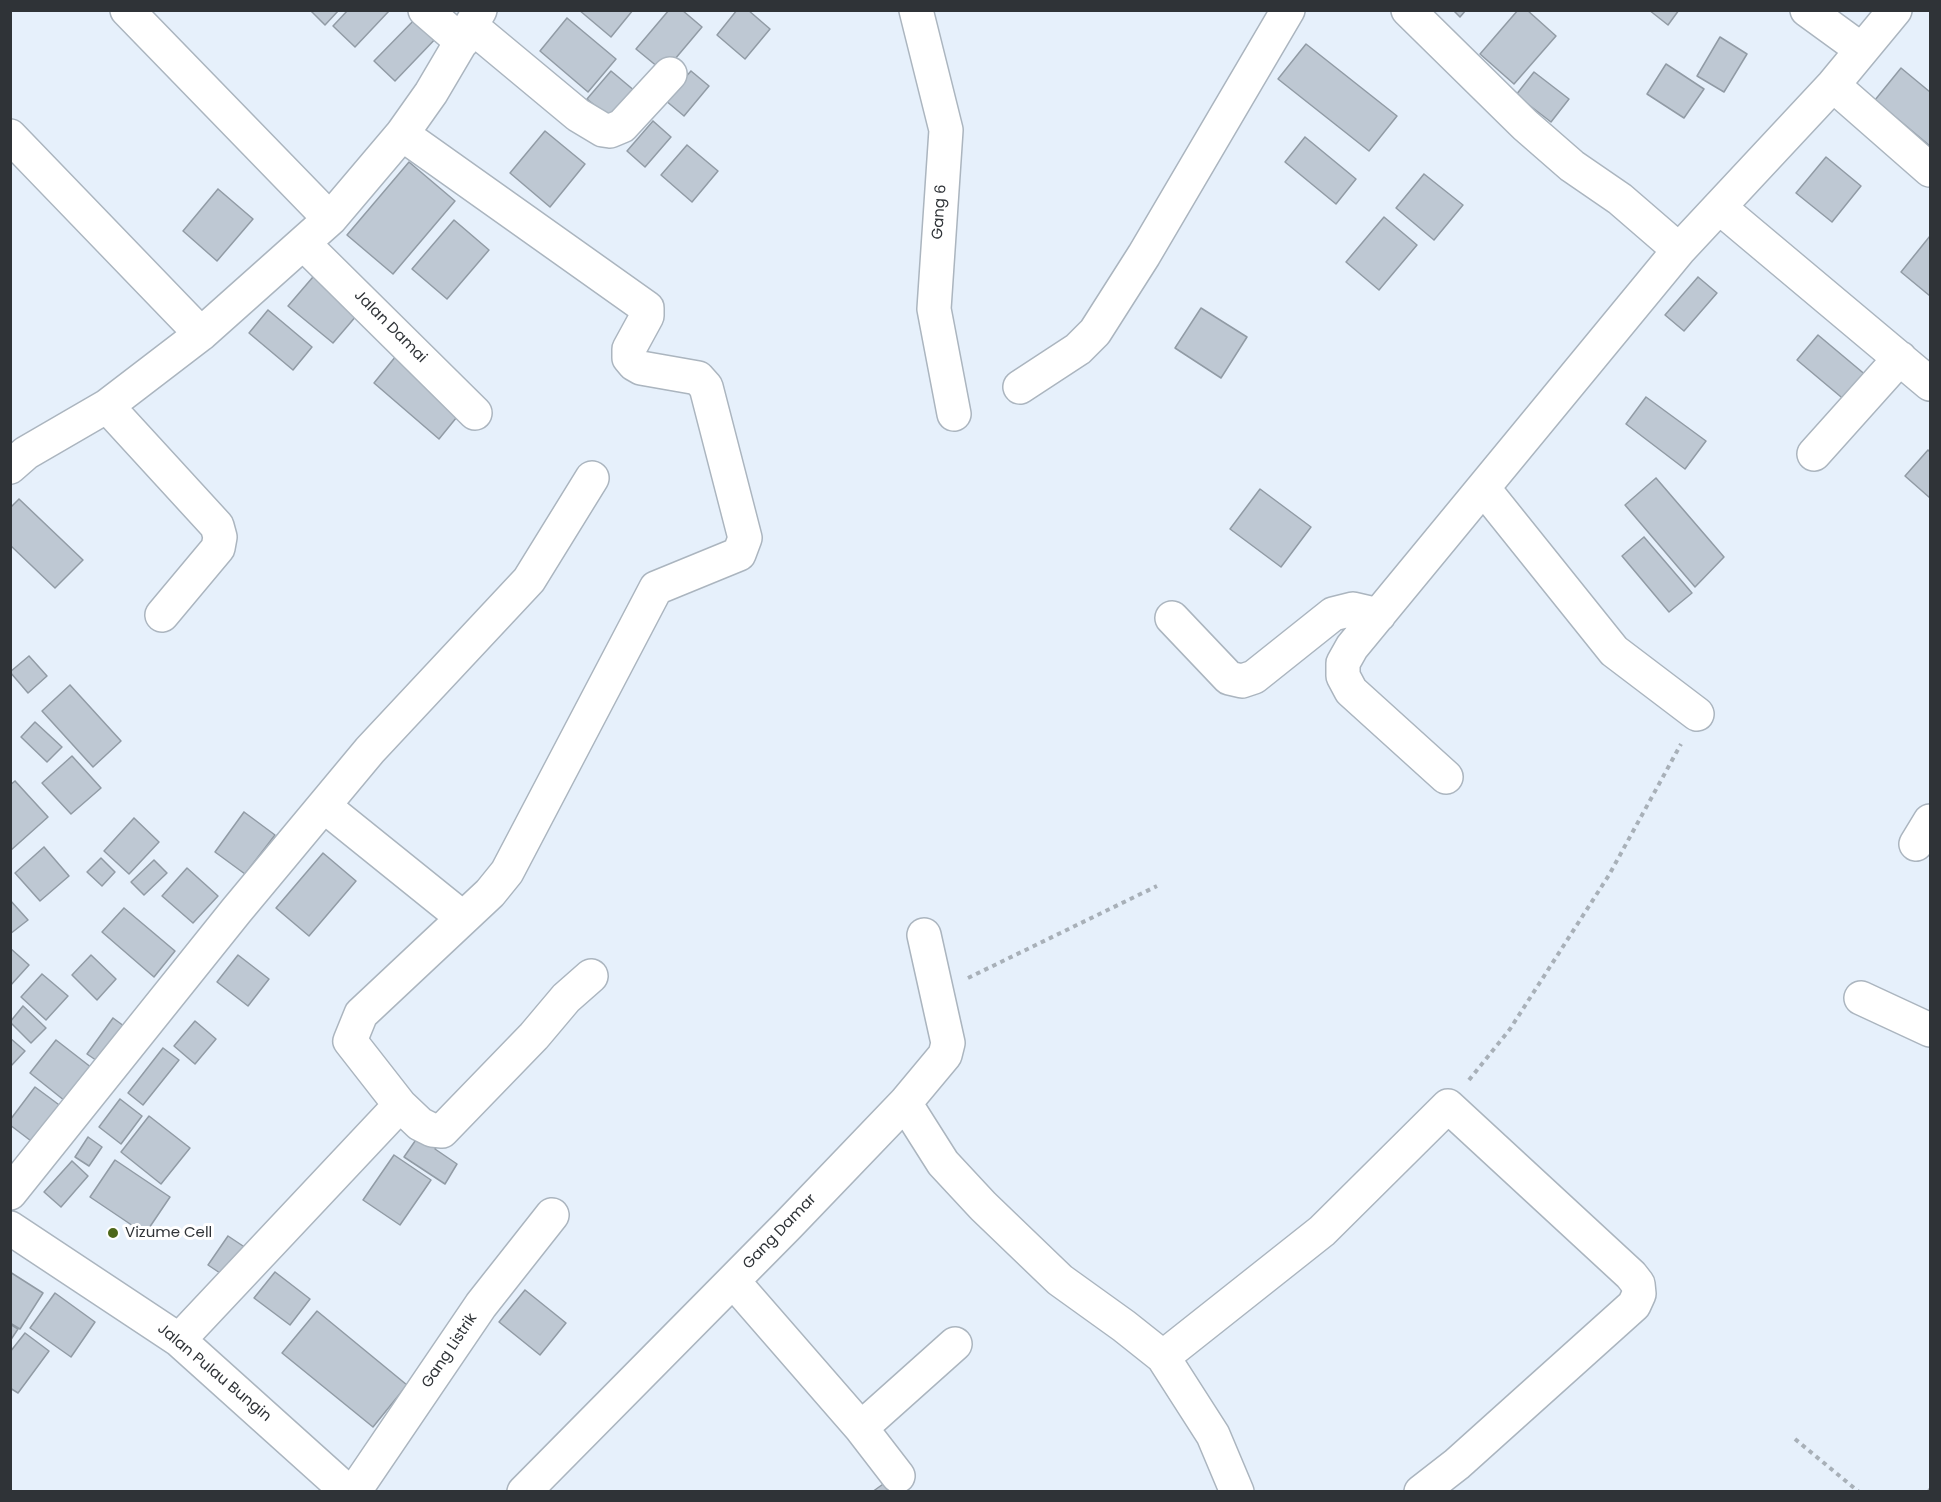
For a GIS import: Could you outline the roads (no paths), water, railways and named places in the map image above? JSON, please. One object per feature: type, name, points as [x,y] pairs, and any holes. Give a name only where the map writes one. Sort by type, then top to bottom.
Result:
[{"type":"street","points":[[127,10],[330,219]]},
{"type":"street","points":[[425,10],[471,26],[578,115],[603,130],[610,131],[622,126],[670,74]]},
{"type":"street","name":"Gang 6","points":[[916,10],[946,130],[934,309],[954,414]]},
{"type":"street","points":[[1020,387],[1078,348],[1095,332],[1144,255],[1288,10]]},
{"type":"street","points":[[1408,10],[1540,139],[1572,166],[1620,199],[1679,250]]},
{"type":"street","points":[[1807,10],[1862,50]]},
{"type":"street","points":[[1446,777],[1351,691],[1343,676],[1343,663],[1352,647],[1679,250],[1833,85],[1895,10]]},
{"type":"street","points":[[16,452],[107,406],[201,334],[330,219],[402,134],[442,77],[471,26]]},
{"type":"street","points":[[1833,85],[1930,170]]},
{"type":"street","points":[[402,134],[647,308],[647,316],[629,349],[629,357],[633,364],[641,368],[698,378],[706,387],[745,538],[739,554],[665,583],[651,594],[524,843],[490,893],[361,1014],[352,1030],[350,1041],[400,1105],[420,1124],[432,1130],[447,1128],[567,998],[591,976]]},
{"type":"street","points":[[10,136],[201,334]]},
{"type":"street","points":[[1719,207],[1930,384]]},
{"type":"street","name":"Jalan Damai","points":[[303,243],[476,413]]},
{"type":"street","points":[[1814,454],[1900,358]]},
{"type":"street","points":[[107,406],[217,526],[220,537],[218,548],[162,615]]},
{"type":"street","points":[[10,1193],[370,750],[529,580],[592,478]]},
{"type":"street","points":[[1484,489],[1614,651],[1697,714]]},
{"type":"street","points":[[1172,618],[1228,678],[1242,681],[1254,678],[1333,614],[1353,609],[1379,615]]},
{"type":"street","points":[[324,806],[463,918]]},
{"type":"street","name":"Gang Damar","points":[[524,1491],[733,1281],[905,1103],[947,1049],[924,935]]},
{"type":"street","points":[[1861,998],[1930,1030]]},
{"type":"street","points":[[905,1103],[943,1163],[983,1206],[1060,1280],[1124,1326],[1163,1358],[1213,1435],[1237,1491]]},
{"type":"street","points":[[179,1340],[400,1105]]},
{"type":"street","points":[[1163,1358],[1322,1231],[1448,1106],[1631,1275],[1638,1284],[1639,1294],[1634,1305],[1457,1464],[1421,1491]]},
{"type":"street","name":"Gang Listrik","points":[[354,1491],[481,1305],[552,1215]]},
{"type":"street","name":"Jalan Pulau Bungin","points":[[10,1228],[179,1340],[348,1491]]},
{"type":"street","points":[[733,1281],[861,1428],[898,1476]]},
{"type":"street","points":[[861,1428],[955,1344]]},
{"type":"place","name":"Vizume Cell","points":[[113,1233]]}]
